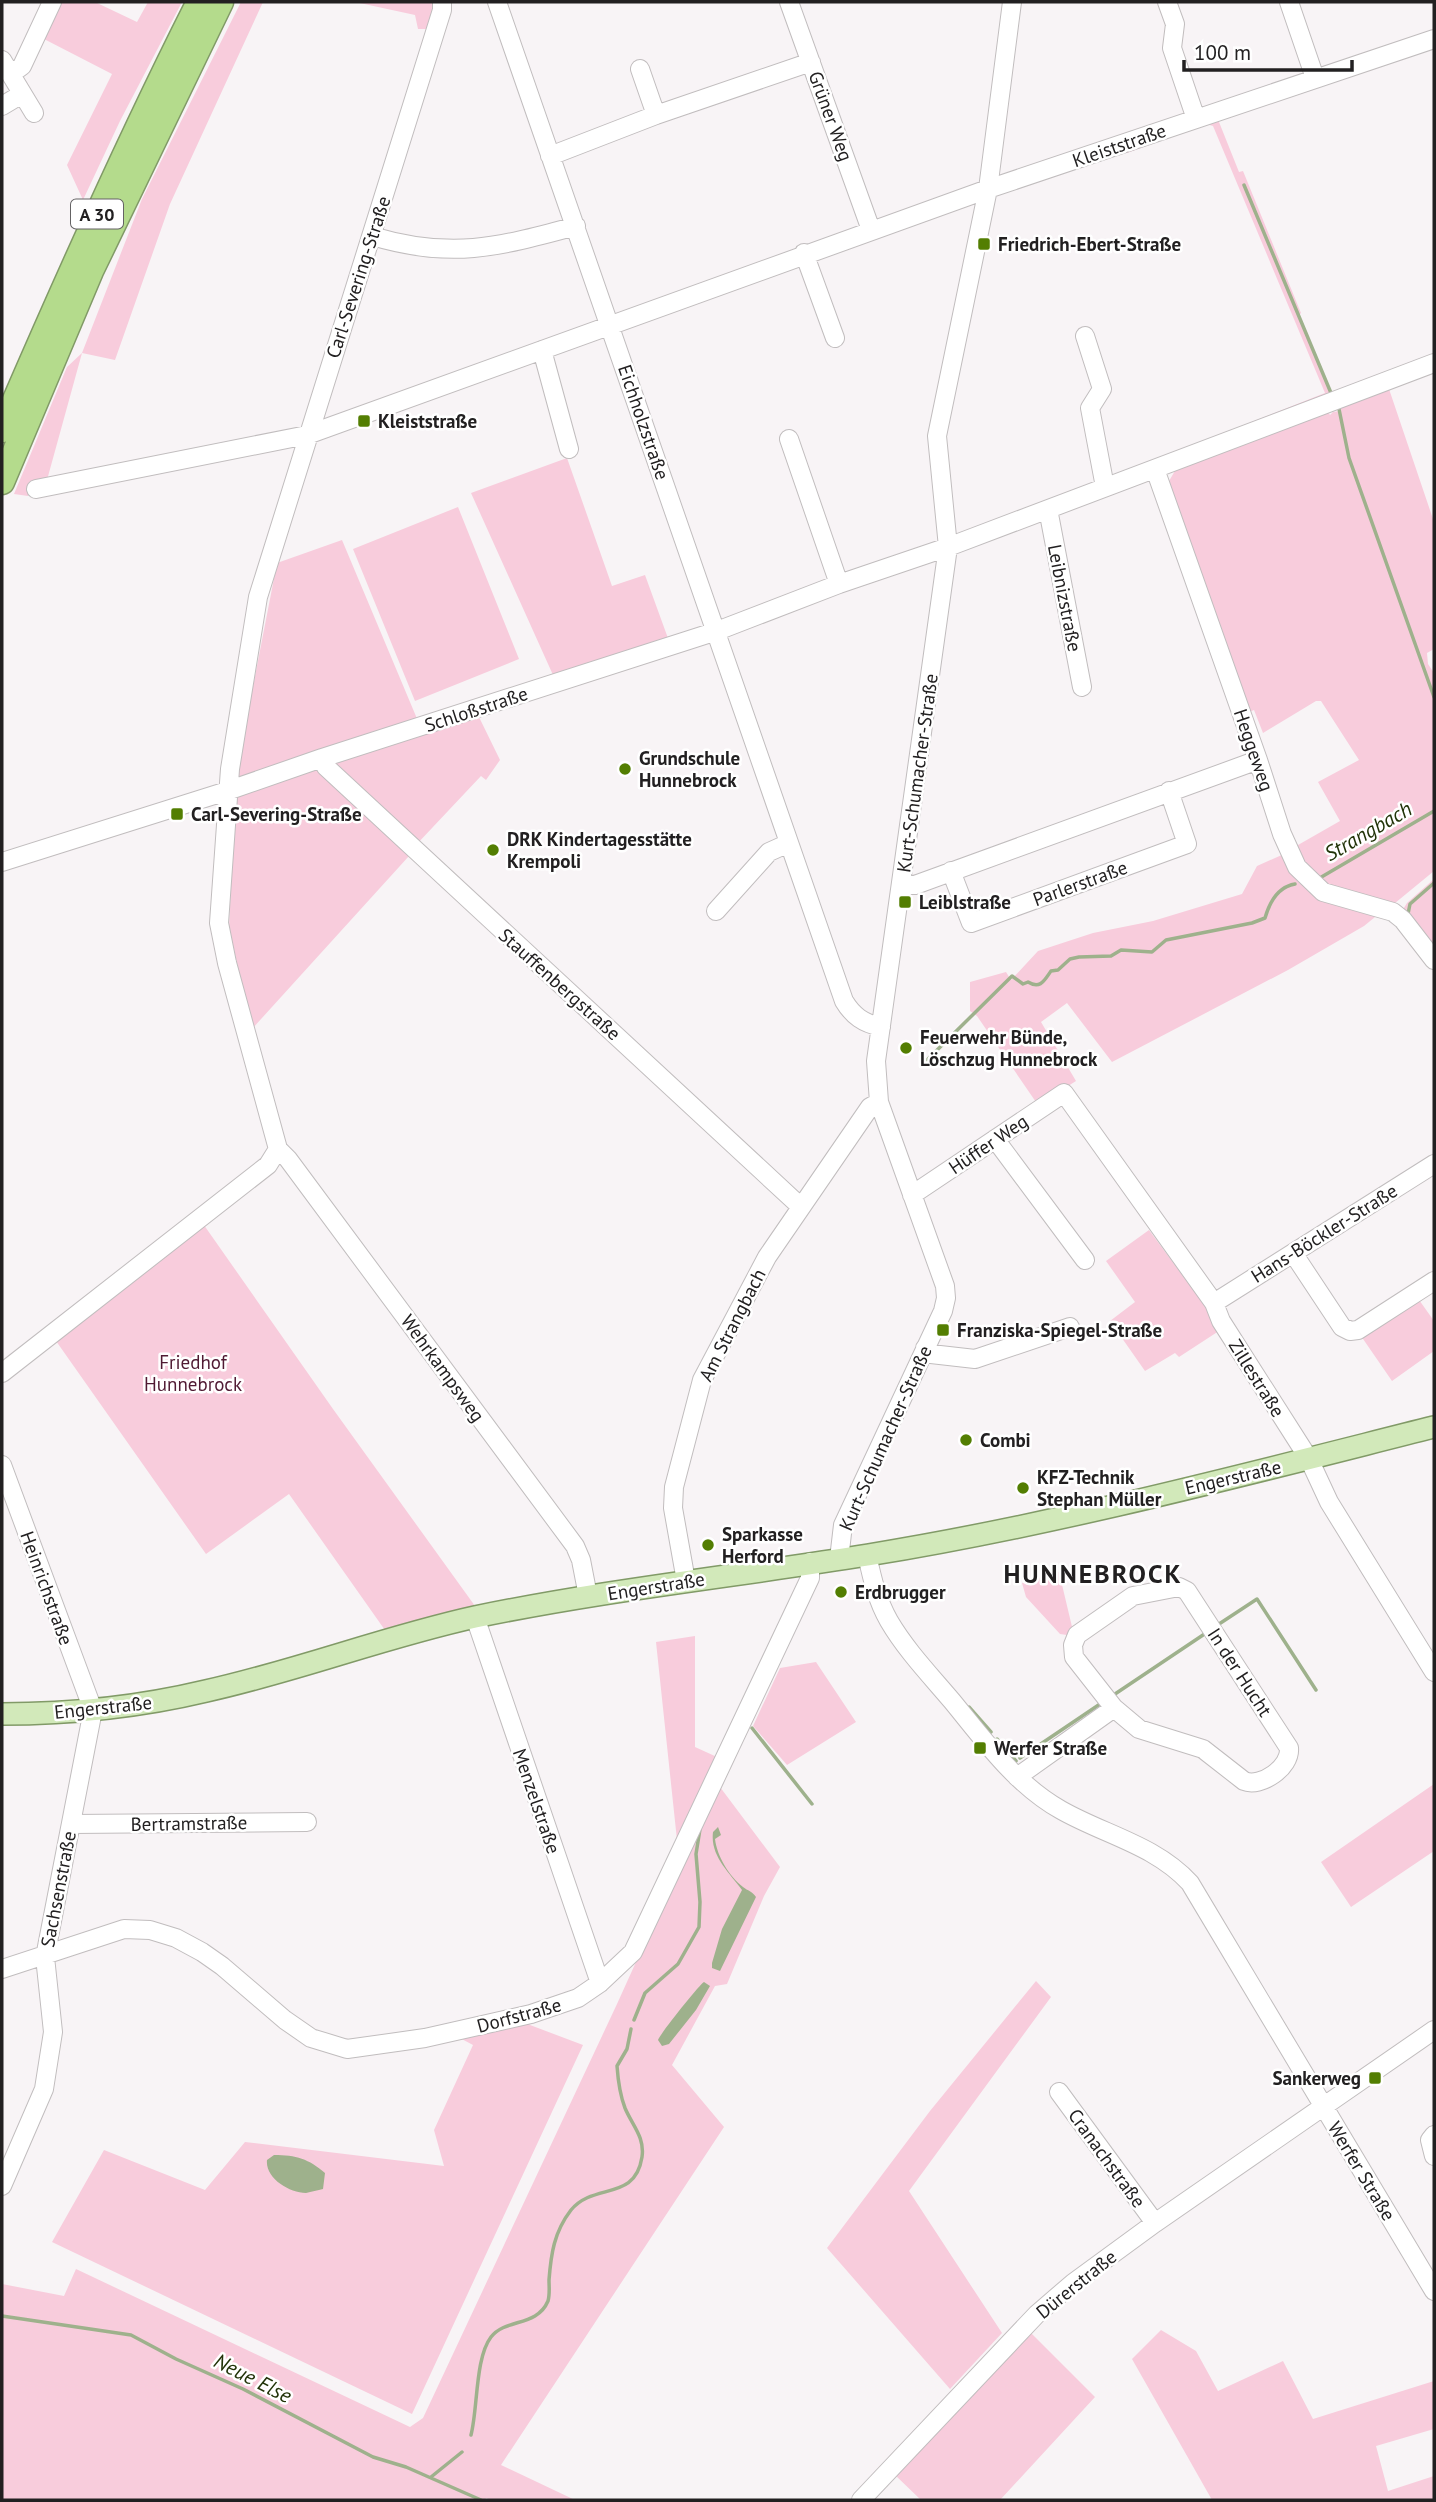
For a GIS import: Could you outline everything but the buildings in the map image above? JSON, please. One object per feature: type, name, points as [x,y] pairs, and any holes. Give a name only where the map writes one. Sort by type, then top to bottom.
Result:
[{"type":"highway","name":"A 30","points":[[2,430],[73,264],[199,2]]},
{"type":"highway","name":"A 30","points":[[2,482],[91,271],[221,2]]},
{"type":"main road","name":"Engerstraße","points":[[2,1714],[93,1710],[144,1704],[208,1691],[475,1617],[588,1596],[867,1555],[1044,1522],[1434,1427]]},
{"type":"street","points":[[34,113],[6,67],[22,66],[52,2]]},
{"type":"street","name":"Carl-Severing-Straße","points":[[278,1150],[221,940],[219,923],[227,791],[258,597],[442,10],[442,2]]},
{"type":"street","name":"Eichholzstraße","points":[[497,2],[844,1000],[860,1020],[881,1027]]},
{"type":"street","name":"Grüner Weg","points":[[789,2],[871,230]]},
{"type":"street","name":"Kurt-Schumacher-Straße","points":[[839,1559],[843,1525],[943,1311],[946,1298],[945,1286],[879,1102],[876,1076],[948,547],[937,436],[988,189],[1012,2]]},
{"type":"street","points":[[1167,2],[1175,24],[1172,48],[1196,118]]},
{"type":"street","points":[[1289,2],[1315,78]]},
{"type":"street","name":"Kleiststraße","points":[[36,489],[307,435],[804,253],[1434,39]]},
{"type":"street","points":[[550,156],[656,115],[811,62]]},
{"type":"street","points":[[640,69],[656,115]]},
{"type":"street","points":[[2,106],[22,94]]},
{"type":"street","points":[[372,236],[429,248],[457,250],[486,248],[576,226]]},
{"type":"street","points":[[804,253],[835,338]]},
{"type":"street","points":[[1085,336],[1102,389],[1090,408],[1105,487]]},
{"type":"street","points":[[542,350],[569,449]]},
{"type":"street","points":[[948,547],[1434,363]]},
{"type":"street","points":[[789,439],[839,584]]},
{"type":"street","name":"Heggeweg","points":[[1155,469],[1282,834],[1297,867],[1323,892],[1393,912],[1403,920],[1434,960]]},
{"type":"street","name":"Leibnizstraße","points":[[1048,509],[1082,687]]},
{"type":"street","name":"Schloßstraße","points":[[2,862],[717,631],[839,584],[948,547]]},
{"type":"street","name":"Stauffenbergstraße","points":[[322,758],[326,767],[406,843],[801,1207]]},
{"type":"street","points":[[901,884],[915,885],[1258,760]]},
{"type":"street","name":"Parlerstraße","points":[[951,872],[971,923],[1187,845],[1169,791]]},
{"type":"street","points":[[716,911],[769,852],[789,843]]},
{"type":"street","name":"Hüffer Weg","points":[[912,1195],[1064,1093]]},
{"type":"street","name":"Zillestraße","points":[[1064,1093],[1214,1303],[1221,1321],[1309,1459],[1329,1502],[1434,1672]]},
{"type":"street","name":"Am Strangbach","points":[[687,1581],[673,1508],[674,1487],[702,1380],[766,1257],[870,1107],[879,1102]]},
{"type":"street","points":[[995,1139],[1085,1260]]},
{"type":"street","points":[[2,1373],[268,1165],[278,1150]]},
{"type":"street","name":"Wehrkampsweg","points":[[278,1150],[288,1159],[575,1546],[581,1560],[588,1596]]},
{"type":"street","name":"Hans-Böckler-Straße","points":[[1214,1303],[1434,1164]]},
{"type":"street","points":[[1293,1253],[1342,1327],[1350,1331],[1358,1330],[1434,1281]]},
{"type":"street","points":[[925,1348],[931,1354],[975,1359],[1070,1327]]},
{"type":"street","name":"Heinrichstraße","points":[[2,1465],[93,1710]]},
{"type":"street","name":"Werfer Straße","points":[[867,1555],[875,1589],[903,1643],[1017,1777],[1060,1810],[1160,1856],[1193,1887],[1323,2106],[1429,2270],[1434,2291]]},
{"type":"street","name":"Dorfstraße","points":[[2,1969],[124,1930],[150,1930],[176,1938],[202,1952],[305,2034],[347,2049],[425,2038],[531,2014],[578,1998],[600,1983],[633,1952],[810,1578],[810,1562]]},
{"type":"street","name":"In der Hucht","points":[[1179,1587],[1187,1591],[1289,1748],[1290,1756],[1285,1764],[1259,1783],[1251,1784],[1203,1749],[1139,1729],[1114,1708],[1074,1657],[1073,1645],[1077,1635],[1133,1596],[1179,1587]]},
{"type":"street","name":"Menzelstraße","points":[[475,1617],[600,1983]]},
{"type":"street","points":[[1017,1777],[1114,1708]]},
{"type":"street","name":"Sachsenstraße","points":[[2,2186],[44,2089],[53,2032],[45,1957],[93,1710]]},
{"type":"street","name":"Bertramstraße","points":[[71,1825],[307,1822]]},
{"type":"street","points":[[1323,2106],[1434,2029]]},
{"type":"street","name":"Cranachstraße","points":[[1059,2092],[1155,2223]]},
{"type":"street","name":"Dürerstraße","points":[[861,2500],[1037,2314],[1073,2283],[1323,2106]]},
{"type":"street","points":[[1434,2135],[1430,2140],[1434,2156]]},
{"type":"green space","points":[[62,2],[95,2],[137,22],[148,2],[182,2],[120,121],[83,200],[67,165],[112,74],[44,39]]},
{"type":"green space","points":[[241,2],[263,2],[170,204],[115,360],[82,353],[142,199]]},
{"type":"green space","points":[[355,2],[435,3],[429,29],[418,29],[415,15]]},
{"type":"green space","points":[[1217,117],[1239,172],[1243,171],[1331,394],[1221,436],[1325,393],[1213,126],[1206,124],[1127,153],[1125,149]]},
{"type":"green space","points":[[82,353],[47,480],[32,484],[28,496],[14,494],[67,367]]},
{"type":"green space","points":[[1389,389],[1434,522],[1434,649],[1427,653],[1428,664],[1434,673],[1434,871],[1389,908],[1325,889],[1310,878],[1297,861],[1291,849],[1340,821],[1318,782],[1359,760],[1321,701],[1316,701],[1263,733],[1254,710],[1244,714],[1165,488],[1176,469],[1328,412],[1330,415],[1340,411],[1342,406]]},
{"type":"green space","points":[[567,458],[612,586],[645,575],[669,641],[553,675],[471,493]]},
{"type":"green space","points":[[458,507],[519,659],[415,701],[353,549]]},
{"type":"green space","points":[[342,540],[423,733],[478,715],[500,760],[486,780],[481,776],[416,845],[252,1029],[229,928],[236,774],[277,563]]},
{"type":"green space","points":[[1284,854],[1294,869],[1380,913],[1364,926],[1288,970],[1112,1062],[1067,1003],[1041,1022],[1076,1081],[1038,1105],[977,1016],[970,1011],[970,982],[1006,972],[1011,980],[1038,951],[1093,933],[1153,921],[1242,894],[1257,866]]},
{"type":"green space","points":[[1434,879],[1434,956],[1402,911],[1407,903]]},
{"type":"green space","name":"Friedhof Hunnebrock","points":[[199,1218],[475,1606],[387,1633],[289,1494],[206,1554],[49,1331]]},
{"type":"green space","points":[[1149,1230],[1222,1329],[1179,1357],[1175,1353],[1145,1371],[1110,1321],[1135,1302],[1106,1261]]},
{"type":"green space","points":[[1417,1297],[1434,1321],[1434,1351],[1392,1381],[1361,1336]]},
{"type":"green space","points":[[1059,1572],[1073,1631],[1067,1635],[1060,1634],[1026,1597],[1022,1583]]},
{"type":"green space","points":[[695,1636],[695,1747],[717,1757],[677,1840],[656,1642]]},
{"type":"green space","points":[[816,1662],[856,1722],[787,1765],[753,1726],[780,1668]]},
{"type":"green space","points":[[717,1783],[780,1867],[764,1896],[727,1984],[715,1986],[672,2065],[724,2127],[501,2465],[575,2500],[2,2500],[2,2284],[64,2296],[76,2269],[410,2427],[423,2418],[617,2004]]},
{"type":"green space","points":[[1434,1784],[1434,1851],[1351,1907],[1321,1862]]},
{"type":"green space","points":[[1036,1981],[1051,1997],[909,2191],[1002,2333],[950,2389],[827,2248],[930,2111]]},
{"type":"green space","points":[[515,2012],[530,2025],[583,2045],[412,2414],[52,2242],[104,2150],[205,2190],[245,2142],[444,2166],[434,2130],[473,2045],[441,2028]]},
{"type":"green space","points":[[1028,2330],[1095,2397],[1000,2500],[921,2500],[895,2475]]},
{"type":"green space","points":[[1161,2330],[1196,2351],[1218,2391],[1283,2361],[1313,2419],[1434,2381],[1434,2429],[1376,2446],[1388,2491],[1434,2476],[1434,2500],[1212,2500],[1132,2359]]},
{"type":"shaded area","points":[[718,1827],[721,1835],[715,1839],[724,1865],[738,1882],[756,1897],[720,1971],[712,1968],[712,1963],[722,1929],[742,1890],[717,1856],[714,1849],[713,1832]]},
{"type":"shaded area","points":[[704,1982],[710,1986],[696,2010],[669,2044],[662,2046],[658,2040],[660,2036]]},
{"type":"shaded area","points":[[274,2155],[302,2159],[319,2168],[325,2173],[323,2189],[306,2193],[279,2183],[267,2167],[267,2160]]},
{"type":"waterway","points":[[1244,185],[1331,393]]},
{"type":"waterway","points":[[1339,409],[1349,458],[1434,697]]},
{"type":"waterway","name":"Strangbach","points":[[1318,879],[1434,811]]},
{"type":"waterway","points":[[1408,914],[1410,904],[1434,883]]},
{"type":"waterway","name":"Strangbach","points":[[926,1061],[1012,976],[1023,984],[1028,982],[1036,985],[1070,959],[1111,956],[1121,950],[1152,952],[1166,940],[1252,923],[1265,918],[1279,892],[1295,884]]},
{"type":"waterway","points":[[1216,1626],[1257,1599],[1316,1690]]},
{"type":"waterway","points":[[1115,1694],[1206,1633]]},
{"type":"waterway","points":[[1020,1758],[1103,1702]]},
{"type":"waterway","points":[[969,1707],[991,1732]]},
{"type":"waterway","points":[[752,1728],[812,1804]]},
{"type":"waterway","points":[[997,1739],[1016,1761]]},
{"type":"waterway","name":"Strangbach","points":[[634,2020],[645,1993],[678,1964],[699,1927],[696,1854],[700,1829]]},
{"type":"waterway","points":[[471,2435],[479,2370],[486,2346],[497,2331],[537,2315],[548,2301],[552,2252],[565,2218],[580,2202],[623,2186],[638,2171],[642,2143],[623,2103],[617,2066],[627,2049],[631,2029]]},
{"type":"waterway","name":"Neue Else","points":[[2,2316],[131,2335],[243,2389],[373,2457],[406,2467],[481,2500]]},
{"type":"waterway","points":[[431,2477],[462,2452]]},
{"type":"place","name":"Friedrich-Ebert-Straße","points":[[984,244]]},
{"type":"place","name":"Kleiststraße","points":[[364,421]]},
{"type":"place","name":"Grundschule Hunnebrock","points":[[625,769]]},
{"type":"place","name":"Carl-Severing-Straße","points":[[177,814]]},
{"type":"place","name":"DRK Kindertagesstätte Krempoli","points":[[493,850]]},
{"type":"place","name":"Leiblstraße","points":[[905,902]]},
{"type":"place","name":"Feuerwehr Bünde, Löschzug Hunnebrock","points":[[906,1048]]},
{"type":"place","name":"Franziska-Spiegel-Straße","points":[[943,1330]]},
{"type":"place","name":"Combi","points":[[966,1440]]},
{"type":"place","name":"KFZ-Technik Stephan Müller","points":[[1023,1488]]},
{"type":"place","name":"Sparkasse Herford","points":[[708,1545]]},
{"type":"place","name":"Erdbrugger","points":[[841,1592]]},
{"type":"place","name":"Werfer Straße","points":[[980,1748]]},
{"type":"place","name":"Sankerweg","points":[[1375,2078]]},
{"type":"district","name":"HUNNEBROCK","points":[[1093,1573]]}]
